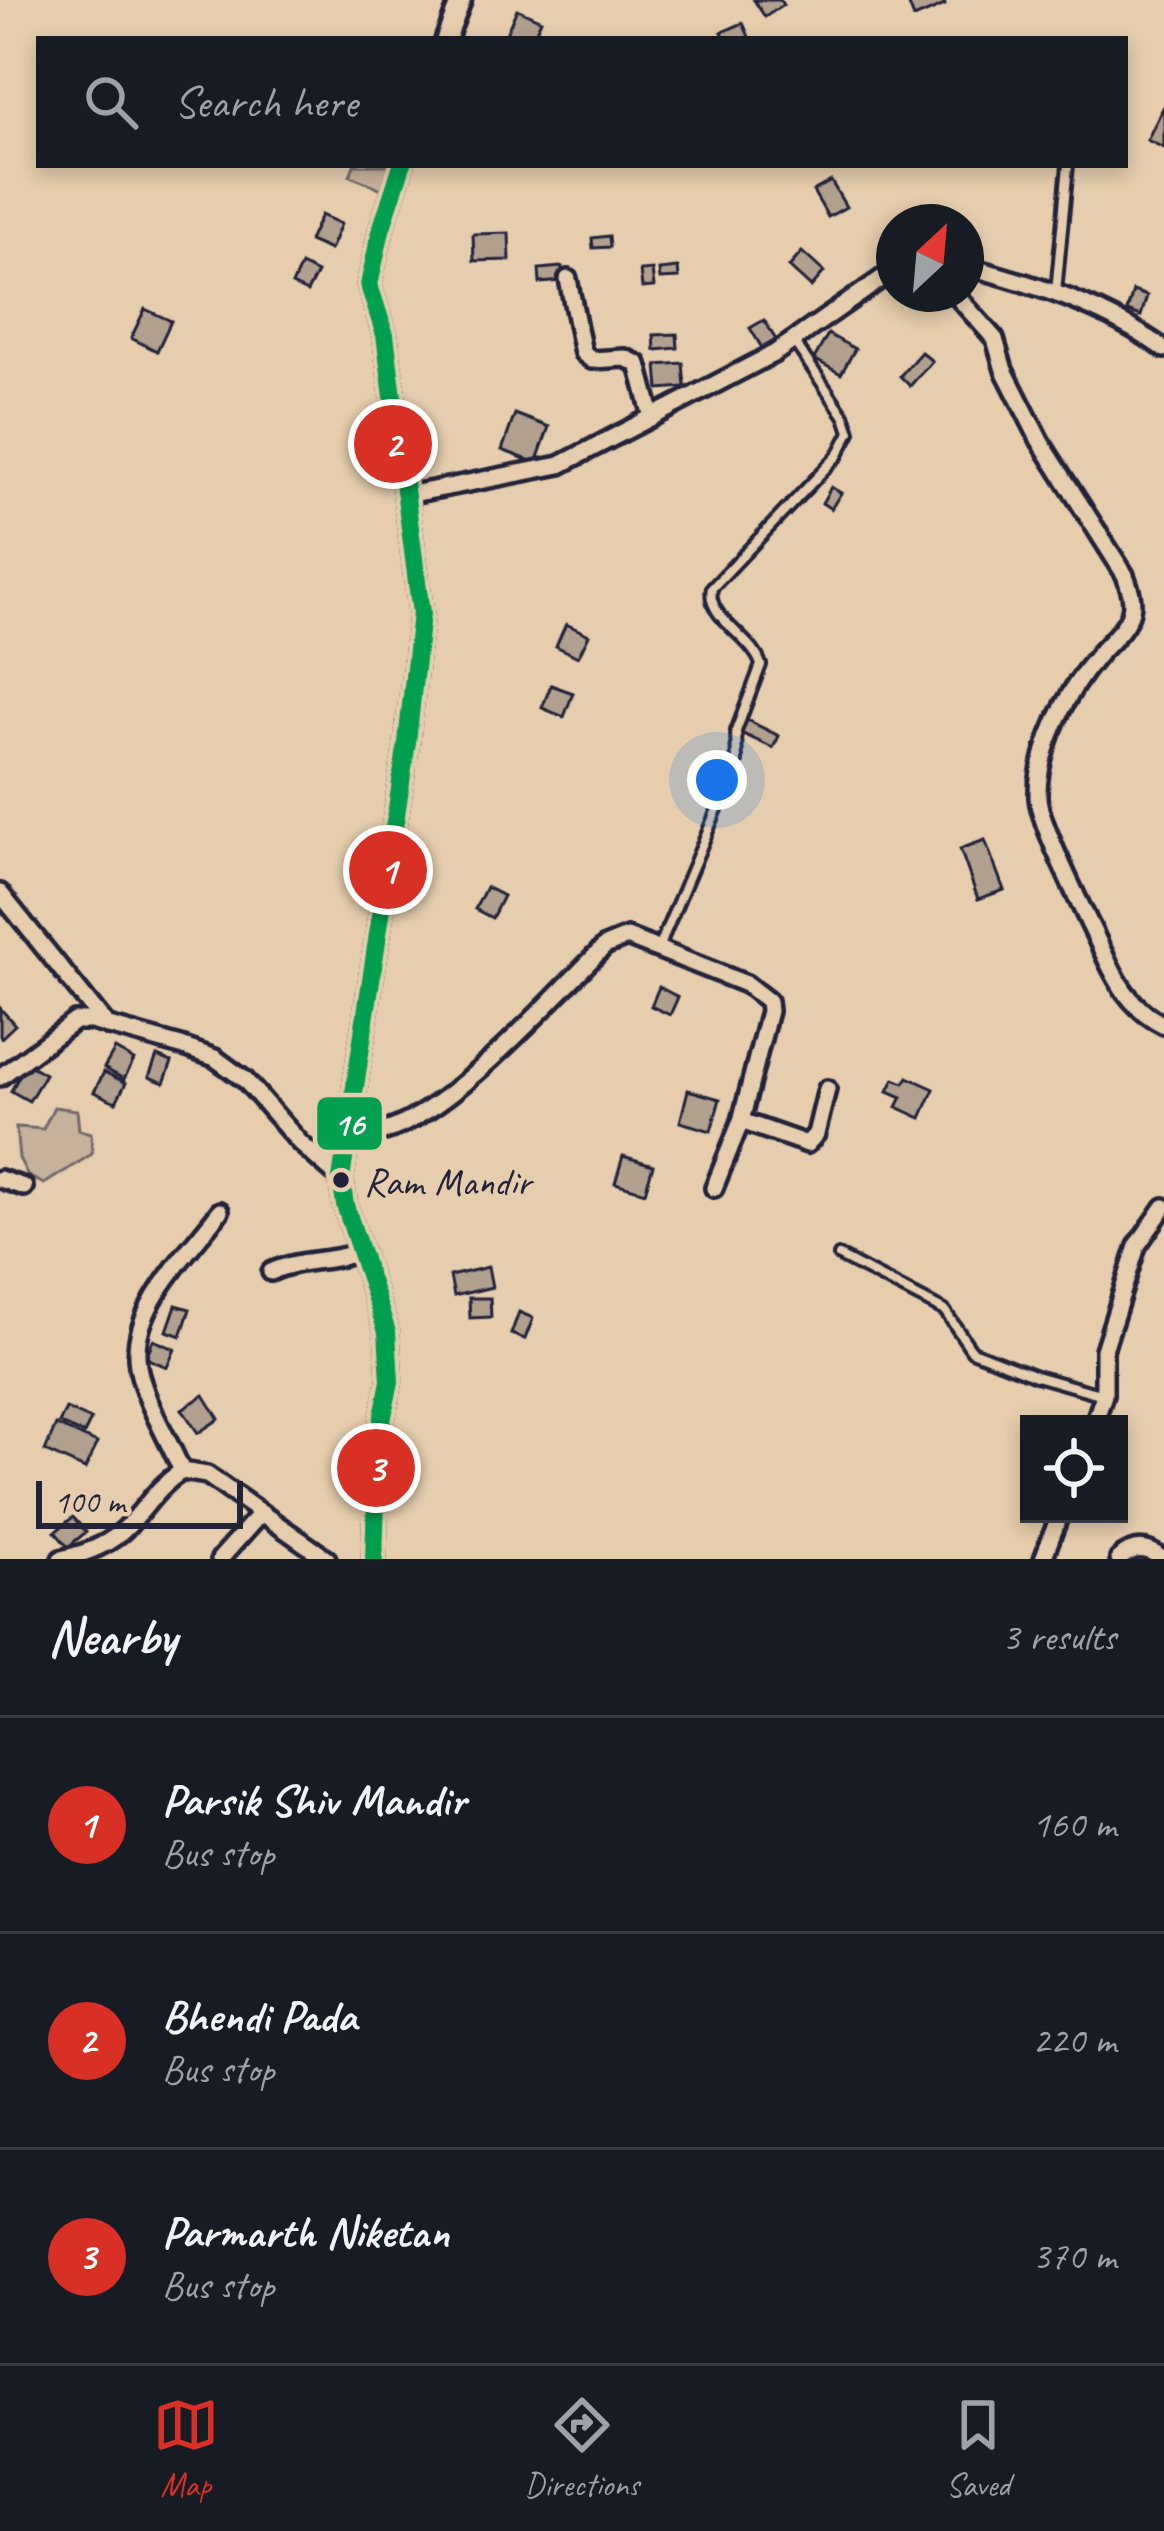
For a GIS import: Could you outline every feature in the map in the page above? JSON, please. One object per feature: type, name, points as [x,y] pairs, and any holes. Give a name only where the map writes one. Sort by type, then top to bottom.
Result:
[{"type":"street","points":[[447,36],[461,0]]},
{"type":"street","points":[[374,1559],[378,1441],[390,1381],[387,1332],[340,1179],[407,742],[421,613],[385,335],[369,285],[401,168]]},
{"type":"street","points":[[984,272],[1124,320],[1164,349]]},
{"type":"street","points":[[568,280],[583,353],[592,360],[625,358],[638,364],[652,417]]},
{"type":"street","points":[[407,495],[560,465],[793,340],[876,282]]},
{"type":"street","points":[[971,312],[995,339],[1004,370],[1040,441],[1125,575],[1131,593],[1131,610],[1123,626],[1086,670],[1057,722],[1042,763],[1038,801],[1079,903],[1123,990],[1143,1015],[1164,1025]]},
{"type":"street","points":[[0,893],[107,1026]]},
{"type":"street","points":[[348,1131],[381,1132],[414,1118],[494,1056],[616,939],[627,937],[746,983],[768,1001],[741,1121],[713,1188]]},
{"type":"street","points":[[0,1077],[75,1021],[215,1058],[245,1080],[300,1143],[340,1179]]},
{"type":"street","points":[[741,1121],[807,1144],[816,1134],[827,1089]]},
{"type":"street","points":[[0,1179],[25,1187]]},
{"type":"street","points":[[1098,1415],[1105,1396],[1104,1350],[1137,1246],[1164,1208]]},
{"type":"street","points":[[182,1471],[139,1370],[136,1341],[149,1307],[220,1211]]},
{"type":"street","points":[[271,1272],[339,1261],[362,1251]]},
{"type":"street","points":[[62,1559],[97,1555],[128,1527],[160,1484],[182,1471],[207,1475],[327,1559]]},
{"type":"street","points":[[220,1559],[261,1513]]},
{"type":"street","points":[[1042,1559],[1056,1523]]},
{"type":"street","points":[[1119,1559],[1129,1550],[1143,1549],[1162,1559]]},
{"type":"lane","points":[[1056,294],[1068,168]]},
{"type":"lane","points":[[659,947],[737,762],[736,731],[761,665],[754,649],[714,608],[712,588],[838,454],[850,432],[845,417],[793,340]]},
{"type":"lane","points":[[839,1256],[945,1311],[972,1351],[1105,1396]]},
{"type":"shaded area","points":[[353,168],[396,168],[387,191],[350,176]]},
{"type":"shaded area","points":[[54,1107],[77,1110],[79,1130],[91,1133],[92,1154],[44,1184],[28,1176],[19,1158],[16,1127],[43,1129]]},
{"type":"building","points":[[754,0],[780,0],[783,5],[765,17]]},
{"type":"building","points":[[907,0],[943,0],[945,5],[914,18]]},
{"type":"building","points":[[517,9],[541,20],[533,36],[506,34]]},
{"type":"building","points":[[743,23],[749,36],[724,36],[722,32]]},
{"type":"building","points":[[1164,106],[1164,148],[1147,140]]},
{"type":"building","points":[[831,181],[846,207],[828,217],[813,191]]},
{"type":"building","points":[[321,215],[341,224],[330,250],[309,241]]},
{"type":"building","points":[[509,233],[510,260],[474,261],[473,234]]},
{"type":"building","points":[[609,236],[610,247],[593,248],[592,238]]},
{"type":"building","points":[[802,252],[824,272],[811,287],[789,267]]},
{"type":"building","points":[[301,265],[317,273],[307,292],[292,285]]},
{"type":"building","points":[[562,267],[563,281],[540,283],[539,269]]},
{"type":"building","points":[[678,268],[679,278],[660,279],[659,270]]},
{"type":"building","points":[[652,270],[654,287],[642,288],[640,271]]},
{"type":"building","points":[[1133,291],[1147,296],[1141,316],[1127,311]]},
{"type":"building","points":[[145,309],[171,321],[157,351],[131,338]]},
{"type":"building","points":[[764,320],[776,340],[762,348],[750,328]]},
{"type":"building","points":[[677,334],[678,348],[655,350],[654,335]]},
{"type":"building","points":[[828,334],[855,349],[841,374],[814,359]]},
{"type":"building","points":[[921,352],[932,361],[910,386],[900,376]]},
{"type":"building","points":[[683,363],[685,387],[659,389],[657,365]]},
{"type":"building","points":[[515,414],[549,427],[536,463],[502,450]]},
{"type":"building","points":[[831,487],[841,493],[831,509],[822,503]]},
{"type":"building","points":[[566,624],[589,635],[578,657],[556,646]]},
{"type":"building","points":[[551,685],[573,693],[564,717],[542,708]]},
{"type":"building","points":[[745,719],[779,736],[773,748],[739,732]]},
{"type":"building","points":[[985,840],[1004,890],[978,899],[960,849]]},
{"type":"building","points":[[486,887],[503,896],[492,918],[475,909]]},
{"type":"building","points":[[659,987],[678,997],[670,1015],[651,1006]]},
{"type":"building","points":[[0,1008],[15,1025],[1,1038],[0,1036]]},
{"type":"building","points":[[115,1049],[134,1060],[124,1079],[104,1068]]},
{"type":"building","points":[[157,1056],[172,1062],[164,1083],[149,1077]]},
{"type":"building","points":[[26,1063],[45,1074],[29,1101],[11,1091]]},
{"type":"building","points":[[104,1072],[126,1083],[116,1102],[94,1092]]},
{"type":"building","points":[[908,1077],[934,1089],[921,1118],[897,1107],[902,1097],[888,1091],[894,1079],[904,1083]]},
{"type":"building","points":[[688,1090],[720,1099],[711,1131],[680,1122]]},
{"type":"building","points":[[623,1156],[653,1165],[645,1192],[615,1183]]},
{"type":"building","points":[[488,1267],[492,1287],[454,1296],[450,1276]]},
{"type":"building","points":[[469,1298],[490,1298],[491,1317],[470,1318]]},
{"type":"building","points":[[176,1305],[190,1309],[181,1336],[167,1331]]},
{"type":"building","points":[[519,1312],[533,1318],[525,1339],[511,1334]]},
{"type":"building","points":[[153,1340],[175,1349],[167,1367],[146,1358]]},
{"type":"building","points":[[204,1395],[219,1419],[198,1433],[182,1409]]},
{"type":"building","points":[[66,1409],[91,1420],[84,1434],[59,1423]]},
{"type":"building","points":[[56,1425],[97,1443],[85,1469],[45,1451]]},
{"type":"building","points":[[73,1517],[86,1532],[68,1547],[55,1532]]},
{"type":"transit line","name":"16","points":[[374,1559],[378,1441],[390,1381],[387,1332],[345,1205],[341,1179],[407,742],[421,613],[385,335],[369,285],[401,168]]},
{"type":"place","name":"Bhendi Pada","points":[[393,444]]},
{"type":"place","name":"Parsik Shiv Mandir","points":[[388,870]]},
{"type":"place","name":"Ram Mandir","points":[[341,1180]]},
{"type":"place","name":"Parmarth Niketan","points":[[376,1468]]}]
